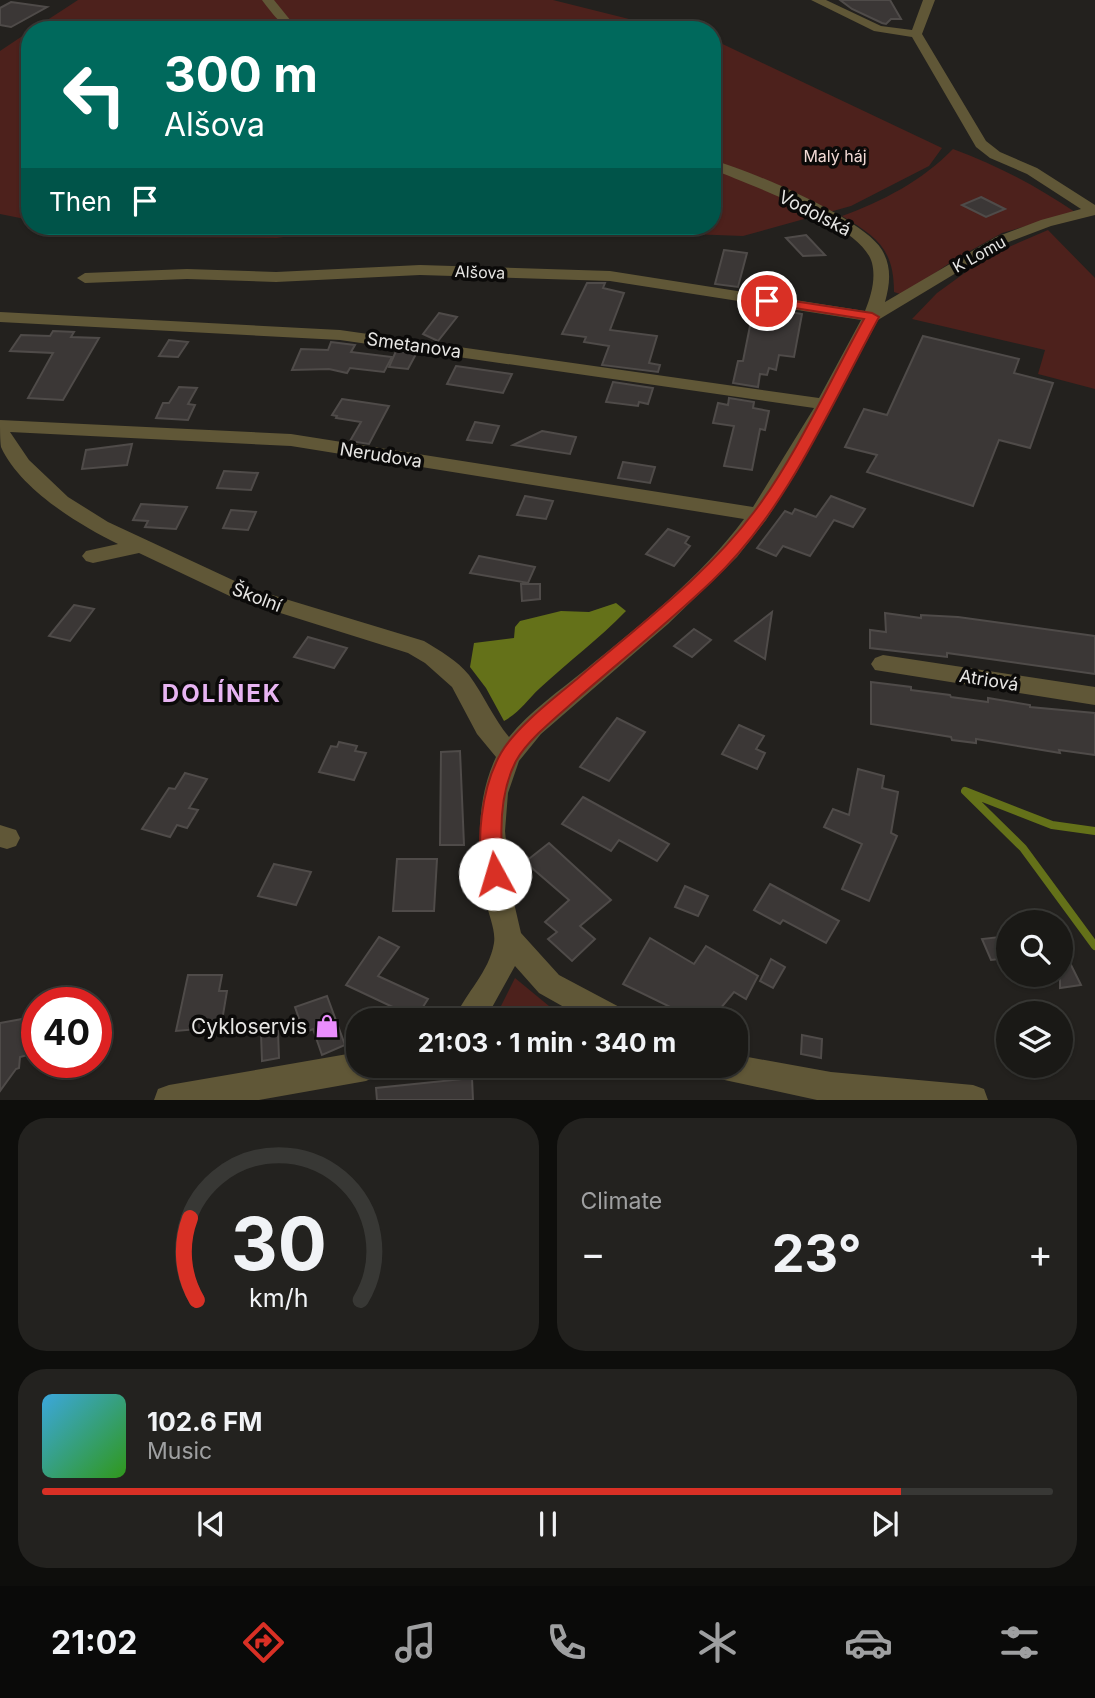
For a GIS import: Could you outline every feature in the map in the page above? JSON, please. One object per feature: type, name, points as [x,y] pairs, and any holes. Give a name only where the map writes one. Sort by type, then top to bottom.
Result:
[{"type":"street","points":[[268,0],[285,21]]},
{"type":"street","points":[[817,0],[878,29],[916,34]]},
{"type":"street","points":[[916,34],[929,0]]},
{"type":"street","points":[[916,34],[981,144],[995,155],[1032,171],[1094,210]]},
{"type":"street","name":"Vodolská","points":[[509,939],[502,920],[492,852],[492,813],[498,783],[509,755],[546,716],[708,576],[759,516],[872,317],[881,274],[879,259],[870,245],[830,217],[721,168]]},
{"type":"street","name":"K Lomu","points":[[872,317],[1001,240],[1046,223],[1094,210]]},
{"type":"street","name":"Alšova","points":[[85,278],[187,274],[276,277],[420,270],[610,276],[872,317]]},
{"type":"street","name":"Smetanova","points":[[0,317],[341,335],[825,404]]},
{"type":"street","name":"Nerudova","points":[[0,426],[291,440],[759,516]]},
{"type":"street","name":"Školní","points":[[0,431],[22,464],[61,502],[100,527],[244,594],[416,647],[433,657],[460,681],[486,727],[509,755]]},
{"type":"street","points":[[93,556],[141,546]]},
{"type":"street","name":"Atriová","points":[[883,664],[1095,696]]},
{"type":"street","points":[[475,1008],[498,970],[509,939],[549,984],[593,1008]]},
{"type":"street","points":[[169,1100],[346,1069]]},
{"type":"street","points":[[748,1072],[831,1087],[973,1100]]},
{"type":"green space","points":[[78,0],[553,0],[637,21],[46,21]]},
{"type":"green space","points":[[21,37],[21,218],[0,214],[0,51]]},
{"type":"green space","name":"Malý háj","points":[[721,43],[942,148],[929,166],[851,206],[743,236],[716,235],[721,235]]},
{"type":"green space","points":[[953,149],[1016,177],[1075,212],[1002,233],[954,260],[903,295],[894,292],[891,265],[881,246],[865,231],[842,216],[901,189],[928,171]]},
{"type":"green space","points":[[1048,230],[1095,278],[1095,389],[1038,374],[1045,350],[912,319],[937,293],[988,256]]},
{"type":"green space","points":[[102,235],[297,235],[277,238]]},
{"type":"green space","points":[[515,978],[551,1008],[500,1008]]},
{"type":"shaded area","points":[[616,603],[626,611],[504,721],[486,688],[470,667],[474,643],[514,638],[515,627],[520,621],[561,611],[589,612]]},
{"type":"building","points":[[840,0],[890,0],[901,19],[882,23],[852,9]]},
{"type":"building","points":[[11,2],[47,7],[11,27],[0,25],[0,8]]},
{"type":"building","points":[[981,197],[1005,209],[986,217],[962,205]]},
{"type":"building","points":[[806,235],[825,255],[803,256],[786,238]]},
{"type":"building","points":[[724,250],[747,253],[738,287],[715,284]]},
{"type":"building","points":[[587,283],[605,283],[603,288],[624,293],[610,330],[657,336],[649,363],[660,365],[658,372],[602,365],[609,346],[584,342],[586,337],[562,334]]},
{"type":"building","points":[[754,306],[802,314],[794,357],[779,355],[776,370],[769,368],[767,375],[760,374],[758,387],[733,383],[738,361],[743,361]]},
{"type":"building","points":[[439,313],[457,317],[438,341],[423,334]]},
{"type":"building","points":[[53,331],[74,332],[71,337],[99,338],[63,400],[28,398],[53,353],[10,351],[21,335],[50,336]]},
{"type":"building","points":[[923,336],[1019,359],[1014,373],[1053,383],[1030,448],[999,440],[973,506],[867,472],[877,455],[845,447],[864,409],[887,415]]},
{"type":"building","points":[[169,340],[188,342],[178,357],[159,356]]},
{"type":"building","points":[[331,342],[355,345],[351,352],[392,357],[384,372],[350,368],[347,373],[329,369],[292,370],[301,349],[328,350]]},
{"type":"building","points":[[396,351],[416,354],[408,369],[389,367]]},
{"type":"building","points":[[456,366],[512,374],[503,393],[447,384]]},
{"type":"building","points":[[613,382],[653,388],[648,404],[639,402],[638,406],[606,402]]},
{"type":"building","points":[[179,387],[197,388],[188,404],[195,405],[188,420],[156,418],[163,403],[169,403]]},
{"type":"building","points":[[729,398],[754,402],[753,408],[769,411],[765,430],[760,429],[752,470],[724,466],[734,426],[713,423],[718,403],[728,405]]},
{"type":"building","points":[[342,399],[389,406],[369,444],[350,441],[361,422],[332,415]]},
{"type":"building","points":[[475,422],[499,426],[492,443],[467,440]]},
{"type":"building","points":[[542,431],[576,437],[570,454],[513,445]]},
{"type":"building","points":[[132,444],[127,465],[82,469],[86,450]]},
{"type":"building","points":[[623,462],[655,467],[650,483],[618,478]]},
{"type":"building","points":[[224,471],[258,473],[251,490],[217,488]]},
{"type":"building","points":[[525,496],[553,501],[546,519],[517,515]]},
{"type":"building","points":[[831,496],[865,509],[853,527],[834,520],[810,556],[783,546],[776,556],[757,548],[785,511],[792,514],[795,509],[816,517]]},
{"type":"building","points":[[141,504],[187,507],[176,529],[145,527],[148,521],[133,520]]},
{"type":"building","points":[[231,510],[256,512],[248,530],[223,528]]},
{"type":"building","points":[[668,529],[689,537],[685,543],[690,546],[674,566],[646,554]]},
{"type":"building","points":[[479,556],[535,567],[528,583],[470,573]]},
{"type":"building","points":[[521,584],[540,584],[540,599],[522,601]]},
{"type":"building","points":[[74,605],[94,609],[70,641],[49,636]]},
{"type":"building","points":[[772,612],[765,659],[735,641]]},
{"type":"building","points":[[885,613],[921,618],[921,615],[958,617],[1095,636],[1095,674],[947,653],[947,657],[870,648],[870,630],[886,632]]},
{"type":"building","points":[[694,629],[711,640],[692,657],[674,646]]},
{"type":"building","points":[[308,637],[347,648],[334,668],[294,657]]},
{"type":"building","points":[[871,682],[911,687],[911,690],[951,697],[988,702],[988,698],[1030,707],[1095,713],[1095,755],[1059,750],[1060,753],[976,739],[976,743],[952,740],[951,737],[871,724]]},
{"type":"building","points":[[617,718],[645,732],[609,781],[580,767]]},
{"type":"building","points":[[739,725],[764,736],[756,749],[765,753],[757,769],[722,754]]},
{"type":"building","points":[[339,742],[357,746],[355,751],[366,753],[354,780],[319,772],[331,746],[337,747]]},
{"type":"building","points":[[460,751],[464,845],[440,845],[441,752]]},
{"type":"building","points":[[858,769],[884,776],[882,788],[898,792],[891,833],[897,836],[869,901],[842,889],[862,844],[824,827],[833,809],[849,815]]},
{"type":"building","points":[[185,773],[207,779],[189,808],[198,810],[187,828],[177,825],[170,837],[142,829],[169,788],[175,789]]},
{"type":"building","points":[[583,797],[669,844],[657,861],[619,840],[611,851],[562,824]]},
{"type":"building","points":[[549,843],[611,900],[580,926],[595,939],[572,961],[548,939],[557,932],[545,922],[569,900],[525,862]]},
{"type":"building","points":[[397,859],[437,859],[434,911],[393,911]]},
{"type":"building","points":[[274,864],[311,872],[296,905],[258,896]]},
{"type":"building","points":[[770,884],[839,921],[826,943],[783,920],[780,924],[754,910]]},
{"type":"building","points":[[685,886],[708,896],[698,916],[675,907]]},
{"type":"building","points":[[379,937],[399,947],[378,976],[428,999],[422,1008],[395,1008],[346,985]]},
{"type":"building","points":[[996,937],[996,959],[991,960],[982,939]]},
{"type":"building","points":[[650,938],[694,964],[706,946],[758,976],[746,999],[734,992],[721,1008],[672,1008],[623,984]]},
{"type":"building","points":[[771,959],[785,967],[773,988],[760,981]]},
{"type":"building","points":[[1073,969],[1081,985],[1073,986]]},
{"type":"building","points":[[188,975],[222,975],[219,991],[227,991],[221,1027],[176,1031]]},
{"type":"building","points":[[327,996],[345,1045],[322,1055],[313,1029],[304,1033],[295,1007]]},
{"type":"building","points":[[21,1019],[19,1068],[0,1091],[0,1023]]},
{"type":"building","points":[[278,1031],[279,1058],[262,1061],[261,1034]]},
{"type":"building","points":[[802,1035],[822,1039],[821,1058],[801,1054]]},
{"type":"building","points":[[472,1078],[473,1100],[377,1100],[376,1088]]},
{"type":"waterway","points":[[1095,831],[1052,825],[965,791],[1023,848],[1095,946]]},
{"type":"place","name":"Cykloservis","points":[[327,1026]]},
{"type":"district","name":"DOLÍNEK","points":[[222,693]]},
{"type":"route","points":[[495,874],[492,813],[498,783],[509,755],[546,716],[708,576],[759,516],[790,468],[872,317],[767,301]]}]
